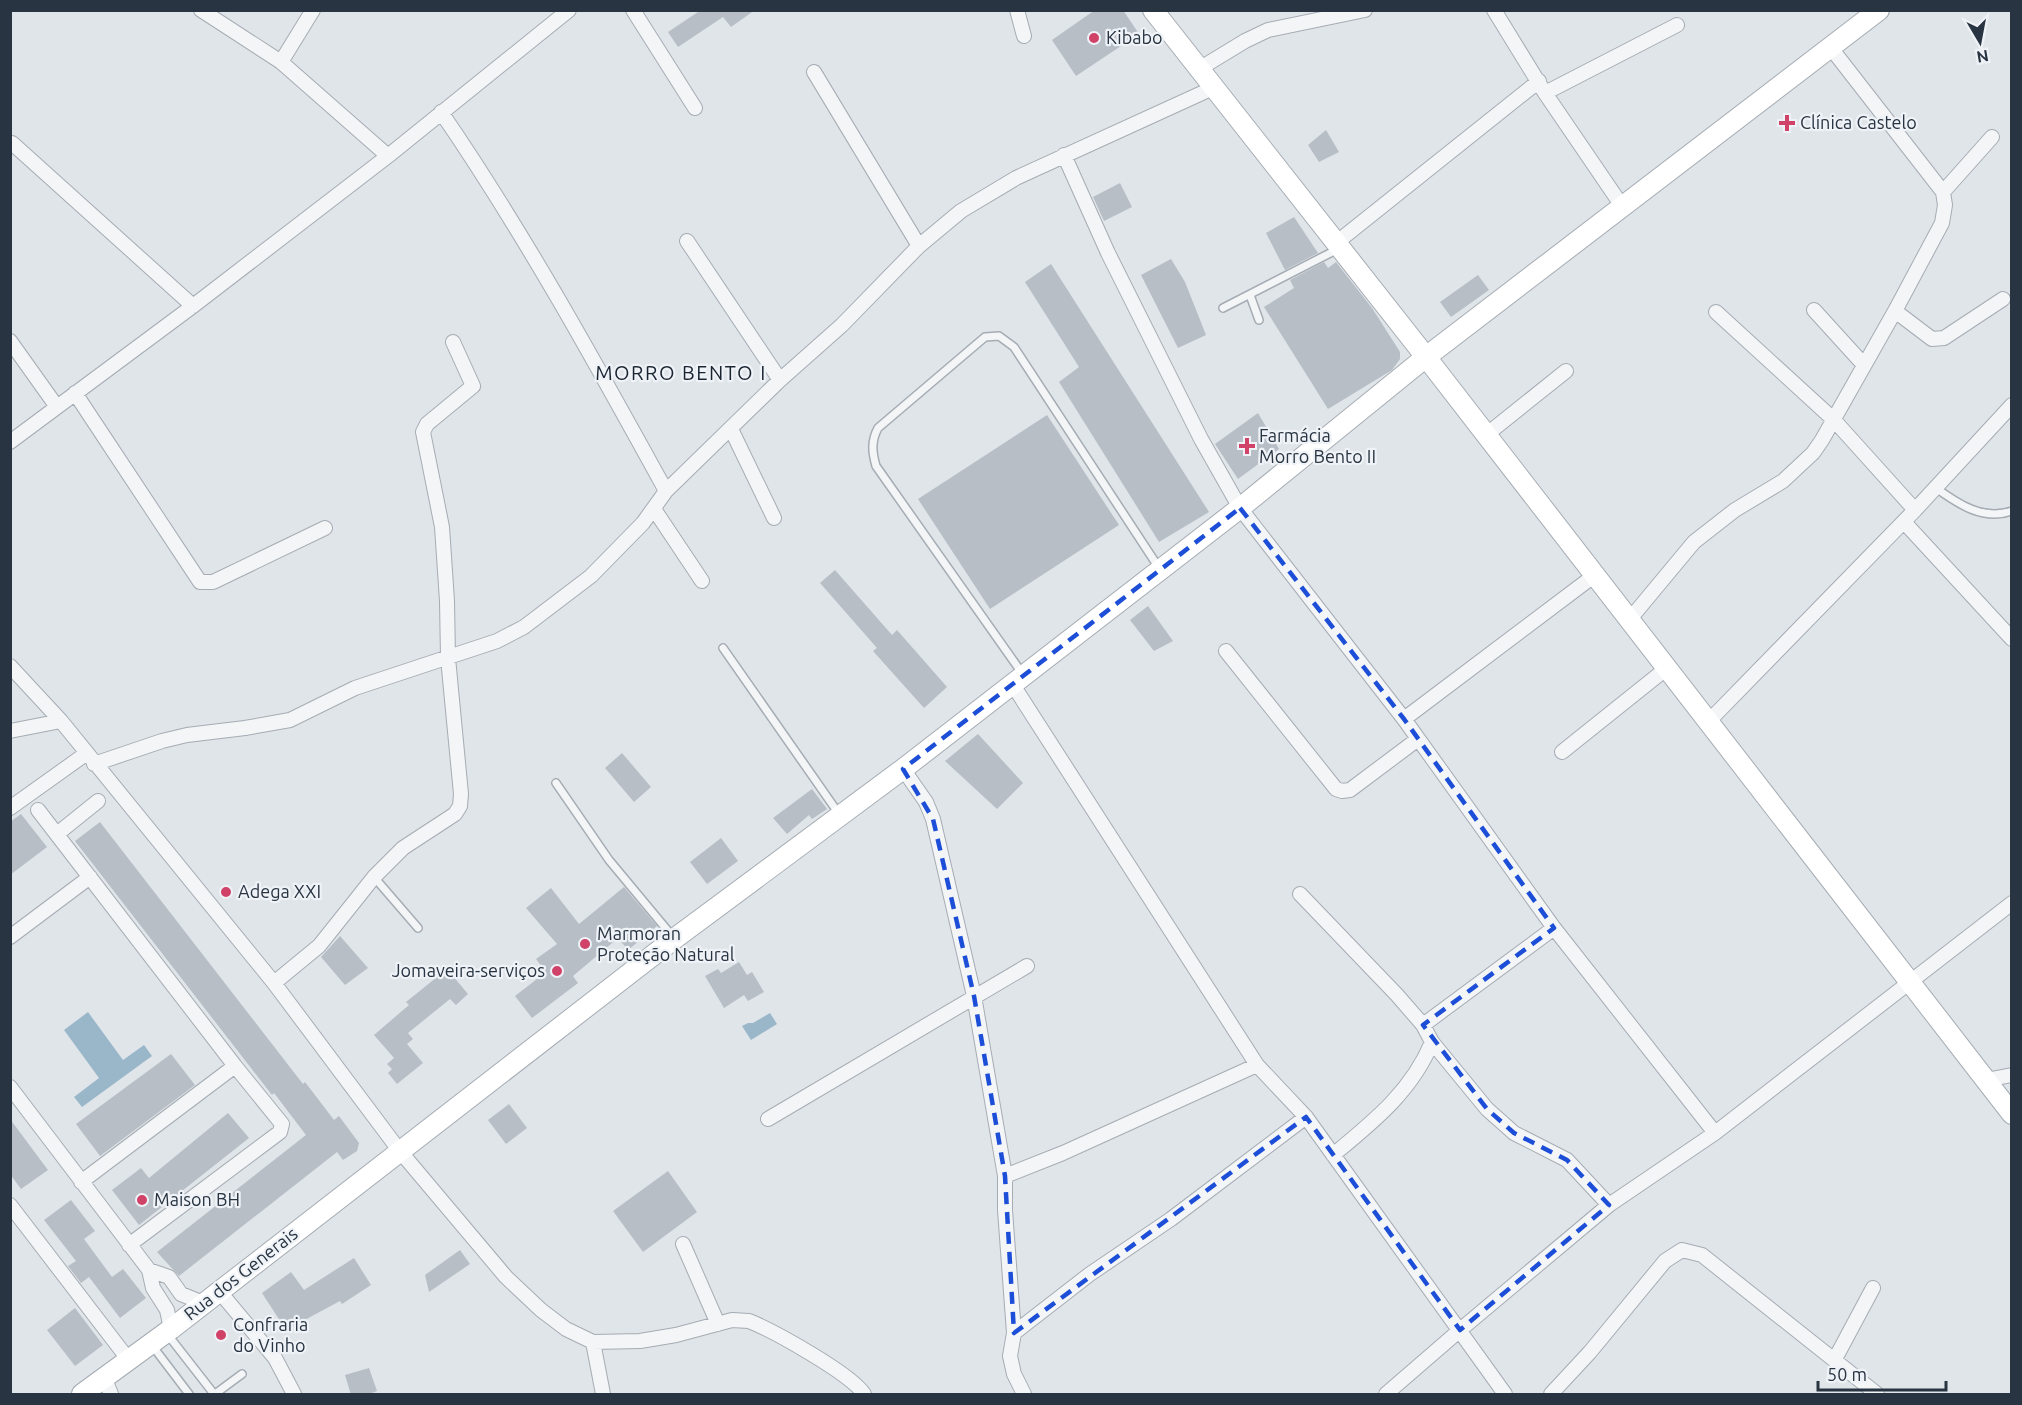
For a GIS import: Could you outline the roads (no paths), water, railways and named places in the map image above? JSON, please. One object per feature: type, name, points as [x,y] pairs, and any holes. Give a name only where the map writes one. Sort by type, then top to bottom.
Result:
[{"type":"street","points":[[201,10],[281,62],[387,156]]},
{"type":"street","points":[[281,62],[313,10]]},
{"type":"street","points":[[10,442],[193,306],[387,156],[569,10]]},
{"type":"street","points":[[633,10],[695,108]]},
{"type":"street","points":[[1017,10],[1024,36]]},
{"type":"street","points":[[1153,10],[1630,619],[2012,1114]]},
{"type":"street","points":[[1199,69],[1268,30],[1365,10]]},
{"type":"street","points":[[1494,10],[1542,87],[1622,206]]},
{"type":"street","name":"Rua dos Generais","points":[[82,1395],[108,1386],[128,1359],[674,939],[903,769],[1240,508],[1426,357],[1879,10]]},
{"type":"street","points":[[1338,245],[1542,87],[1677,26]]},
{"type":"street","points":[[1630,619],[1694,542],[1735,510],[1783,481],[1812,453],[1896,311],[1942,223],[1945,206],[1943,192],[1832,48]]},
{"type":"street","points":[[814,72],[919,246]]},
{"type":"street","points":[[10,808],[90,758],[187,735],[290,720],[356,688],[497,641],[524,627],[591,576],[626,542],[654,509],[666,490],[780,380],[842,325],[919,246],[961,212],[1016,178],[1213,88]]},
{"type":"street","points":[[441,112],[484,174],[609,387],[666,490]]},
{"type":"street","points":[[1943,192],[1992,137]]},
{"type":"street","points":[[12,143],[193,306]]},
{"type":"street","points":[[1064,155],[1108,253],[1201,439],[1240,508],[1404,719],[1554,928],[1715,1133]]},
{"type":"street","points":[[687,241],[780,380]]},
{"type":"street","points":[[1896,311],[1932,339],[1944,338],[2003,299]]},
{"type":"street","points":[[1814,310],[1864,365]]},
{"type":"street","points":[[1716,312],[1833,419],[1915,510]]},
{"type":"street","points":[[10,341],[57,407]]},
{"type":"street","points":[[274,983],[319,946],[374,877],[403,848],[455,814],[460,806],[461,794],[448,658],[442,527],[423,432],[427,424],[473,386],[453,342]]},
{"type":"street","points":[[1486,435],[1566,370]]},
{"type":"street","points":[[75,393],[201,582],[213,582],[325,528]]},
{"type":"street","points":[[1708,722],[1904,522],[2012,405]]},
{"type":"street","points":[[731,429],[774,518]]},
{"type":"street","points":[[654,509],[702,581]]},
{"type":"street","points":[[1904,522],[2012,639]]},
{"type":"street","points":[[1404,719],[1594,575]]},
{"type":"street","points":[[1226,651],[1336,789],[1350,790],[1418,739]]},
{"type":"street","points":[[10,666],[61,721],[274,983],[399,1150],[506,1277],[541,1310],[566,1329],[593,1342],[640,1341],[676,1335],[732,1320],[749,1321],[760,1325],[844,1375],[861,1389],[864,1395]]},
{"type":"street","points":[[1562,752],[1667,668]]},
{"type":"street","points":[[1018,680],[1257,1065],[1306,1118],[1505,1395]]},
{"type":"street","points":[[10,731],[61,721]]},
{"type":"street","points":[[903,769],[926,802],[933,819],[974,996],[1005,1176],[1005,1210],[1014,1333],[1010,1356],[1014,1374],[1024,1395]]},
{"type":"street","points":[[57,834],[98,801]]},
{"type":"street","points":[[38,810],[280,1121],[282,1128],[280,1132],[129,1245]]},
{"type":"street","points":[[10,937],[90,877]]},
{"type":"street","points":[[1300,894],[1423,1025],[1432,1042],[1487,1109],[1514,1133],[1567,1160],[1609,1205]]},
{"type":"street","points":[[1386,1395],[1609,1205],[1715,1133],[2012,903]]},
{"type":"street","points":[[1423,1025],[1554,928]]},
{"type":"street","points":[[768,1119],[1027,966]]},
{"type":"street","points":[[1333,1155],[1384,1112],[1397,1098],[1419,1070],[1432,1042]]},
{"type":"street","points":[[1005,1176],[1063,1153],[1257,1065]]},
{"type":"street","points":[[81,1182],[235,1066]]},
{"type":"street","points":[[1986,1080],[2012,1075]]},
{"type":"street","points":[[10,1087],[149,1270],[153,1288],[165,1306],[162,1335]]},
{"type":"street","points":[[1014,1333],[1090,1274],[1171,1219],[1306,1118]]},
{"type":"street","points":[[10,1205],[128,1359]]},
{"type":"street","points":[[683,1244],[718,1324]]},
{"type":"street","points":[[1551,1395],[1590,1352],[1665,1261],[1682,1250],[1702,1255],[1835,1359],[1877,1395]]},
{"type":"street","points":[[149,1270],[166,1276],[181,1294],[203,1303]]},
{"type":"street","points":[[153,1288],[156,1280],[166,1276]]},
{"type":"street","points":[[1835,1359],[1873,1288]]},
{"type":"street","points":[[219,1291],[275,1358],[294,1395]]},
{"type":"street","points":[[593,1342],[603,1395]]},
{"type":"lane","points":[[1223,308],[1338,245]]},
{"type":"lane","points":[[1250,295],[1259,320]]},
{"type":"lane","points":[[1018,680],[876,466],[873,456],[874,436],[878,428],[985,337],[999,336],[1014,347],[1161,570]]},
{"type":"lane","points":[[1936,488],[1959,505],[1986,514],[2012,511]]},
{"type":"lane","points":[[723,648],[840,817]]},
{"type":"lane","points":[[556,783],[609,860],[674,939]]},
{"type":"lane","points":[[374,877],[418,928]]},
{"type":"lane","points":[[162,1335],[189,1395]]},
{"type":"lane","points":[[162,1335],[214,1395],[242,1374]]},
{"type":"water","points":[[88,1012],[123,1060],[144,1045],[152,1056],[82,1107],[74,1097],[99,1078],[64,1030]]},
{"type":"water","points":[[770,1013],[777,1024],[751,1040],[742,1026],[753,1023]]},
{"type":"place","name":"Kibabo","points":[[1094,38]]},
{"type":"place","name":"Clínica Castelo","points":[[1787,123]]},
{"type":"place","name":"Farmácia Morro Bento II","points":[[1247,446]]},
{"type":"place","name":"Adega XXI","points":[[226,892]]},
{"type":"place","name":"Marmoran Proteção Natural","points":[[585,944]]},
{"type":"place","name":"Jomaveira-serviços","points":[[557,971]]},
{"type":"place","name":"Maison BH","points":[[142,1200]]},
{"type":"place","name":"Confraria do Vinho","points":[[221,1335]]},
{"type":"district","name":"MORRO BENTO I","points":[[681,373]]}]
